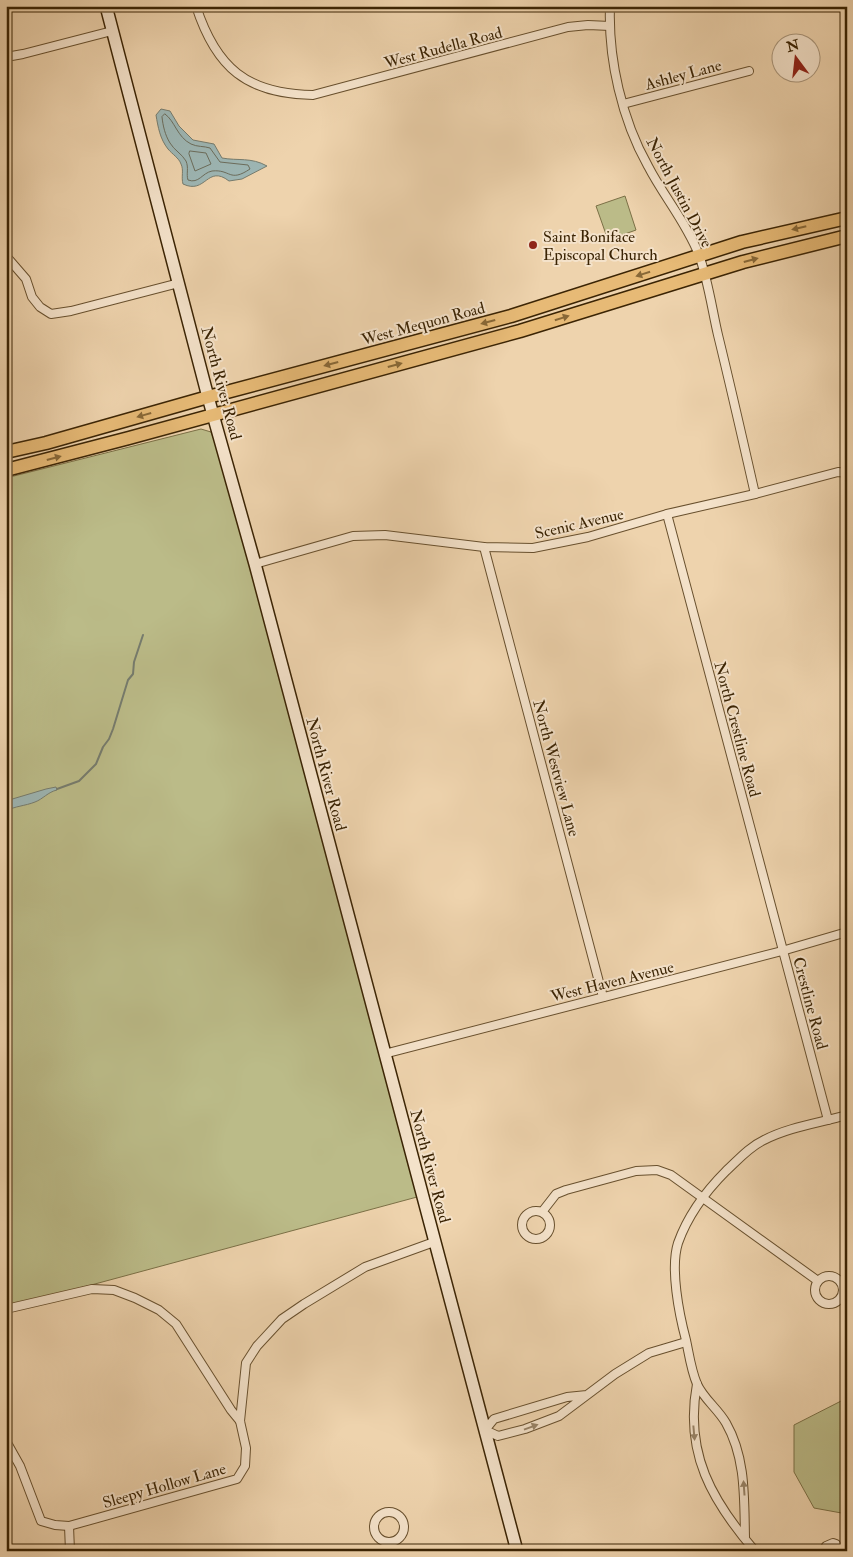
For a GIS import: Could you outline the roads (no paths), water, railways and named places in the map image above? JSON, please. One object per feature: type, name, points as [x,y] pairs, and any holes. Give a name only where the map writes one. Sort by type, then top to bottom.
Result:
[{"type":"main road","name":"West Mequon Road","points":[[6,452],[46,443],[299,372],[511,316],[742,242],[847,218]]},
{"type":"main road","name":"West Mequon Road","points":[[6,470],[520,331],[704,273],[788,249],[847,236]]},
{"type":"main road","points":[[213,414],[217,406],[224,402],[276,386],[299,372]]},
{"type":"main road","points":[[129,438],[153,423],[198,409],[205,403],[208,397]]},
{"type":"street","name":"North River Road","points":[[106,6],[208,397],[255,564],[517,1551]]},
{"type":"street","name":"West Rudella Road","points":[[196,6],[208,38],[225,64],[250,81],[270,90],[290,95],[313,95],[568,27],[588,25],[610,26]]},
{"type":"street","name":"North Justin Drive","points":[[610,6],[613,61],[623,104],[648,167],[680,216],[699,255],[704,273]]},
{"type":"street","points":[[6,57],[112,31]]},
{"type":"street","name":"Ashley Lane","points":[[623,104],[749,70]]},
{"type":"street","points":[[6,256],[26,279],[32,297],[40,307],[51,314],[70,311],[179,283]]},
{"type":"street","points":[[704,273],[755,494]]},
{"type":"street","name":"Scenic Avenue","points":[[255,564],[353,536],[385,535],[484,547],[533,548],[588,537],[667,514],[755,494],[838,472],[847,473]]},
{"type":"street","name":"North Crestline Road","points":[[667,514],[782,951]]},
{"type":"street","name":"North Westview Lane","points":[[484,547],[603,997]]},
{"type":"street","name":"West Haven Avenue","points":[[384,1054],[782,951],[847,932]]},
{"type":"street","name":"Crestline Road","points":[[782,951],[828,1120]]},
{"type":"street","points":[[745,1537],[744,1488],[740,1458],[725,1421],[697,1384],[681,1324],[675,1278],[678,1244],[689,1218],[703,1198],[749,1149],[763,1140],[786,1131],[847,1115]]},
{"type":"street","points":[[542,1212],[556,1194],[636,1171],[657,1170],[671,1175],[818,1281]]},
{"type":"street","points":[[240,1421],[246,1363],[257,1346],[282,1319],[364,1268],[434,1242]]},
{"type":"street","points":[[6,1309],[92,1289],[114,1290],[136,1298],[159,1310],[176,1324],[240,1421]]},
{"type":"street","points":[[587,1395],[567,1397],[494,1419],[485,1430],[498,1436],[525,1429],[559,1416],[587,1395],[615,1374],[649,1353],[686,1342]]},
{"type":"street","points":[[697,1384],[693,1405],[694,1436],[706,1479],[722,1510],[755,1551]]},
{"type":"street","name":"Sleepy Hollow Lane","points":[[68,1526],[236,1479],[245,1466],[246,1448],[240,1421]]},
{"type":"street","points":[[6,1441],[20,1466],[41,1521],[68,1526],[70,1551]]},
{"type":"street","points":[[392,1542],[394,1551]]},
{"type":"street","points":[[826,1551],[826,1546],[833,1543],[836,1544],[839,1551]]},
{"type":"water","points":[[161,109],[170,111],[179,126],[193,140],[214,144],[222,158],[250,160],[267,166],[242,179],[229,181],[216,176],[197,186],[183,184],[180,162],[165,145],[160,133],[156,115]]},
{"type":"water","points":[[56,787],[57,790],[38,801],[6,811],[6,801]]},
{"type":"waterway","points":[[57,789],[79,781],[96,764],[113,729],[128,680],[133,674],[134,662],[143,635]]},
{"type":"place","name":"Saint Boniface Episcopal Church","points":[[533,245]]}]
